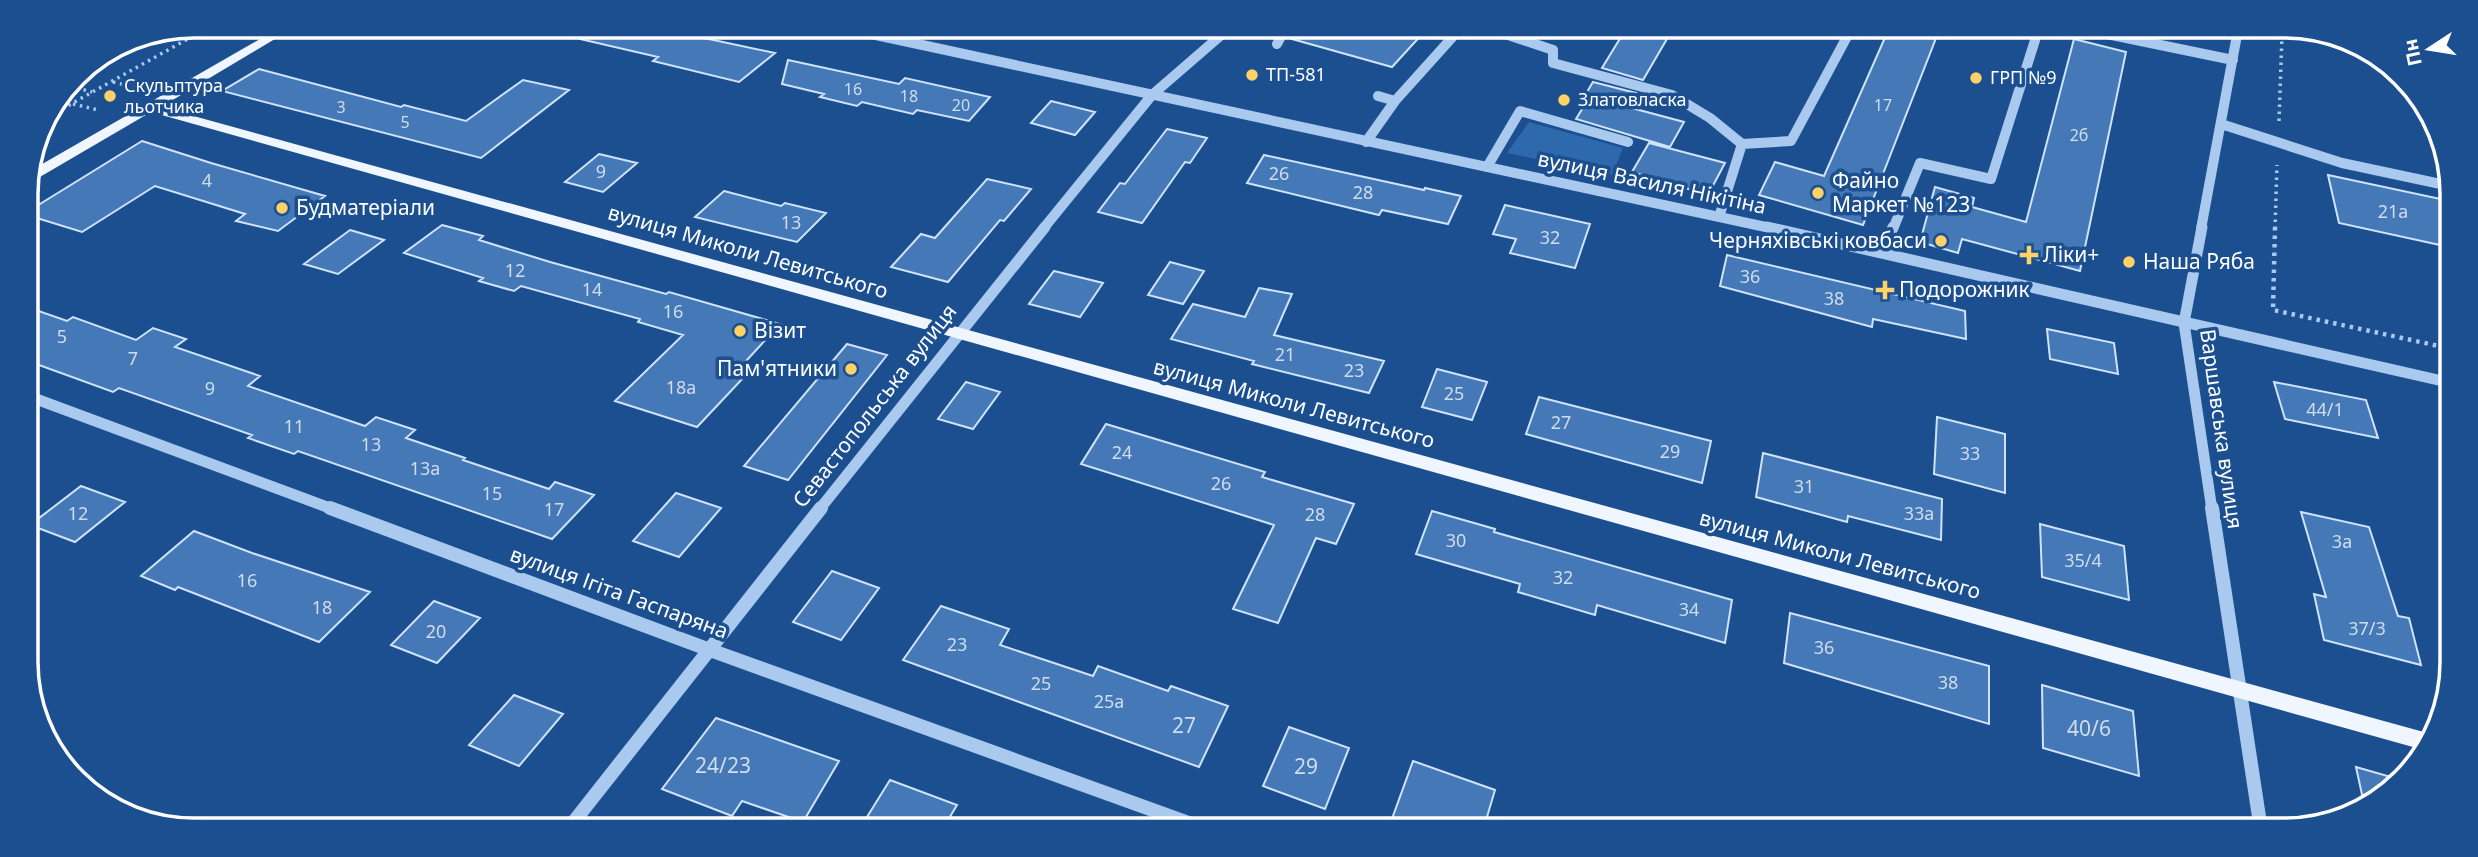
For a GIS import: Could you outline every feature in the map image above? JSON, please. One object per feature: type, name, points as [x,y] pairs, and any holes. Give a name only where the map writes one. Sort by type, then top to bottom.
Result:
[{"type":"main road","points":[[41,171],[270,38]]},
{"type":"main road","name":"вулиця Миколи Левитського","points":[[151,108],[2419,739]]},
{"type":"street","name":"вулиця Василя Нікітіна","points":[[889,38],[1883,252],[2440,380]]},
{"type":"street","name":"Севастопольська вулиця","points":[[577,818],[958,334],[1152,95],[1218,38]]},
{"type":"street","points":[[1277,44],[1280,38]]},
{"type":"street","points":[[1366,142],[1395,101],[1453,38]]},
{"type":"street","points":[[1518,38],[1553,50],[1553,63],[1672,95],[1710,118],[1742,144],[1791,141],[1846,38]]},
{"type":"street","points":[[1883,252],[1920,163],[1991,179],[2036,38]]},
{"type":"street","points":[[2127,38],[2233,60]]},
{"type":"street","name":"Варшавська вулиця","points":[[2236,38],[2184,323],[2259,818]]},
{"type":"street","points":[[1378,96],[1395,101]]},
{"type":"street","points":[[1487,167],[1520,111],[1628,142]]},
{"type":"street","points":[[2221,124],[2342,163],[2439,185]]},
{"type":"street","points":[[1719,217],[1742,144]]},
{"type":"street","name":"вулиця Ігіта Гаспаряна","points":[[39,400],[710,650],[1175,818]]},
{"type":"path","points":[[2278,131],[2282,38]]},
{"type":"path","points":[[66,106],[188,39]]},
{"type":"path","points":[[112,81],[142,89]]},
{"type":"path","points":[[80,89],[93,92]]},
{"type":"path","points":[[72,103],[103,112]]},
{"type":"path","points":[[2278,159],[2273,310],[2440,346]]},
{"type":"shaded area","points":[[1529,122],[1623,148],[1612,175],[1507,153]]},
{"type":"building","points":[[704,38],[775,53],[739,82],[653,61],[658,57],[580,39]]},
{"type":"building","points":[[1292,38],[1419,38],[1392,67]]},
{"type":"building","points":[[1620,38],[1668,38],[1643,80],[1602,68]]},
{"type":"building","points":[[1885,38],[1936,38],[1863,225],[1759,195],[1775,162],[1824,176]]},
{"type":"building","points":[[2074,39],[2126,52],[2080,271],[1962,239],[1958,253],[1920,242],[1935,187],[1974,198],[1972,207],[2026,222]]},
{"type":"building","points":[[788,60],[899,84],[905,78],[990,97],[969,121],[917,110],[913,114],[862,102],[857,106],[820,97],[824,94],[782,84]]},
{"type":"building","points":[[259,69],[401,107],[404,105],[466,121],[523,80],[569,90],[481,158],[222,91]]},
{"type":"building","points":[[1593,82],[1636,93],[1628,107],[1684,122],[1670,147],[1576,119],[1584,106],[1579,105]]},
{"type":"building","points":[[1051,101],[1095,112],[1075,135],[1031,123]]},
{"type":"building","points":[[1167,129],[1207,138],[1190,163],[1185,162],[1142,223],[1098,212],[1120,183],[1125,184]]},
{"type":"building","points":[[142,141],[325,196],[278,231],[236,221],[245,214],[155,186],[82,232],[39,219],[39,205]]},
{"type":"building","points":[[1649,143],[1725,163],[1708,195],[1632,172]]},
{"type":"building","points":[[599,154],[637,163],[603,192],[565,182]]},
{"type":"building","points":[[1264,155],[1461,196],[1448,224],[1382,210],[1379,215],[1247,183]]},
{"type":"building","points":[[2328,175],[2440,199],[2440,245],[2339,223]]},
{"type":"building","points":[[987,179],[1031,189],[1004,221],[1000,220],[948,282],[891,267],[921,234],[935,238]]},
{"type":"building","points":[[724,191],[781,206],[785,203],[826,213],[797,242],[695,217]]},
{"type":"building","points":[[1505,205],[1590,224],[1575,268],[1510,253],[1516,239],[1493,234]]},
{"type":"building","points":[[442,225],[483,236],[479,240],[550,262],[780,324],[735,373],[745,376],[697,427],[615,401],[683,335],[638,322],[640,319],[521,286],[514,291],[479,281],[483,278],[404,253]]},
{"type":"building","points":[[350,230],[384,240],[338,274],[304,264]]},
{"type":"building","points":[[1727,255],[1965,311],[1966,339],[1873,319],[1872,327],[1720,286]]},
{"type":"building","points":[[1170,262],[1204,271],[1183,304],[1148,295]]},
{"type":"building","points":[[1054,271],[1103,283],[1080,317],[1029,304]]},
{"type":"building","points":[[1259,288],[1292,294],[1274,335],[1384,361],[1369,393],[1252,364],[1254,361],[1171,339],[1193,304],[1245,317]]},
{"type":"building","points":[[39,311],[67,321],[73,317],[136,340],[153,328],[186,339],[175,347],[260,376],[248,386],[365,426],[376,417],[415,430],[406,438],[465,458],[463,460],[549,489],[555,482],[594,495],[552,539],[298,451],[294,454],[248,438],[252,435],[119,388],[113,392],[39,365]]},
{"type":"building","points":[[2047,329],[2114,343],[2118,374],[2050,359]]},
{"type":"building","points":[[847,344],[887,355],[788,480],[744,466]]},
{"type":"building","points":[[1437,369],[1487,382],[1472,420],[1422,407]]},
{"type":"building","points":[[966,382],[1000,392],[973,429],[938,419]]},
{"type":"building","points":[[2274,382],[2366,400],[2378,438],[2285,419]]},
{"type":"building","points":[[1539,397],[1711,441],[1702,483],[1526,434]]},
{"type":"building","points":[[1937,417],[2005,434],[2005,493],[1934,474]]},
{"type":"building","points":[[1106,424],[1265,472],[1262,477],[1354,504],[1336,544],[1316,538],[1278,623],[1233,609],[1274,525],[1081,464]]},
{"type":"building","points":[[1763,453],[1942,499],[1941,540],[1848,516],[1847,522],[1756,497]]},
{"type":"building","points":[[81,486],[125,502],[75,542],[38,528],[38,519]]},
{"type":"building","points":[[676,493],[721,508],[679,557],[633,541]]},
{"type":"building","points":[[1432,511],[1495,529],[1494,532],[1732,600],[1725,643],[1597,605],[1595,615],[1518,592],[1520,584],[1416,554]]},
{"type":"building","points":[[2301,512],[2369,527],[2398,616],[2409,618],[2421,665],[2324,640],[2314,594],[2326,597]]},
{"type":"building","points":[[2040,524],[2124,546],[2129,600],[2042,577]]},
{"type":"building","points":[[194,531],[370,592],[319,642],[178,587],[175,590],[141,576]]},
{"type":"building","points":[[832,571],[879,588],[841,640],[793,622]]},
{"type":"building","points":[[434,601],[480,618],[437,663],[391,645]]},
{"type":"building","points":[[941,606],[1009,629],[1000,645],[1093,676],[1098,666],[1168,691],[1171,686],[1228,706],[1199,767],[903,660]]},
{"type":"building","points":[[1790,613],[1989,666],[1989,724],[1784,663]]},
{"type":"building","points":[[2042,685],[2133,711],[2139,776],[2043,748]]},
{"type":"building","points":[[514,695],[563,714],[519,766],[469,745]]},
{"type":"building","points":[[716,718],[839,761],[805,818],[791,818],[742,801],[732,816],[662,789]]},
{"type":"building","points":[[1289,727],[1349,748],[1325,809],[1263,786]]},
{"type":"building","points":[[1413,761],[1495,790],[1487,818],[1392,818]]},
{"type":"building","points":[[2356,767],[2389,777],[2386,780],[2363,798]]},
{"type":"building","points":[[890,780],[957,805],[949,818],[866,818]]},
{"type":"place","name":"ТП-581","points":[[1252,75]]},
{"type":"place","name":"ГРП №9","points":[[1976,78]]},
{"type":"place","name":"Скульптура льотчика","points":[[110,96]]},
{"type":"place","name":"Златовласка","points":[[1564,100]]},
{"type":"place","name":"Файно Маркет №123","points":[[1818,193]]},
{"type":"place","name":"Будматеріали","points":[[282,208]]},
{"type":"place","name":"Черняхівські ковбаси","points":[[1941,241]]},
{"type":"place","name":"Ліки+","points":[[2029,255]]},
{"type":"place","name":"Наша Ряба","points":[[2129,262]]},
{"type":"place","name":"Подорожник","points":[[1885,290]]},
{"type":"place","name":"Візит","points":[[740,331]]},
{"type":"place","name":"Пам'ятники","points":[[851,369]]}]
